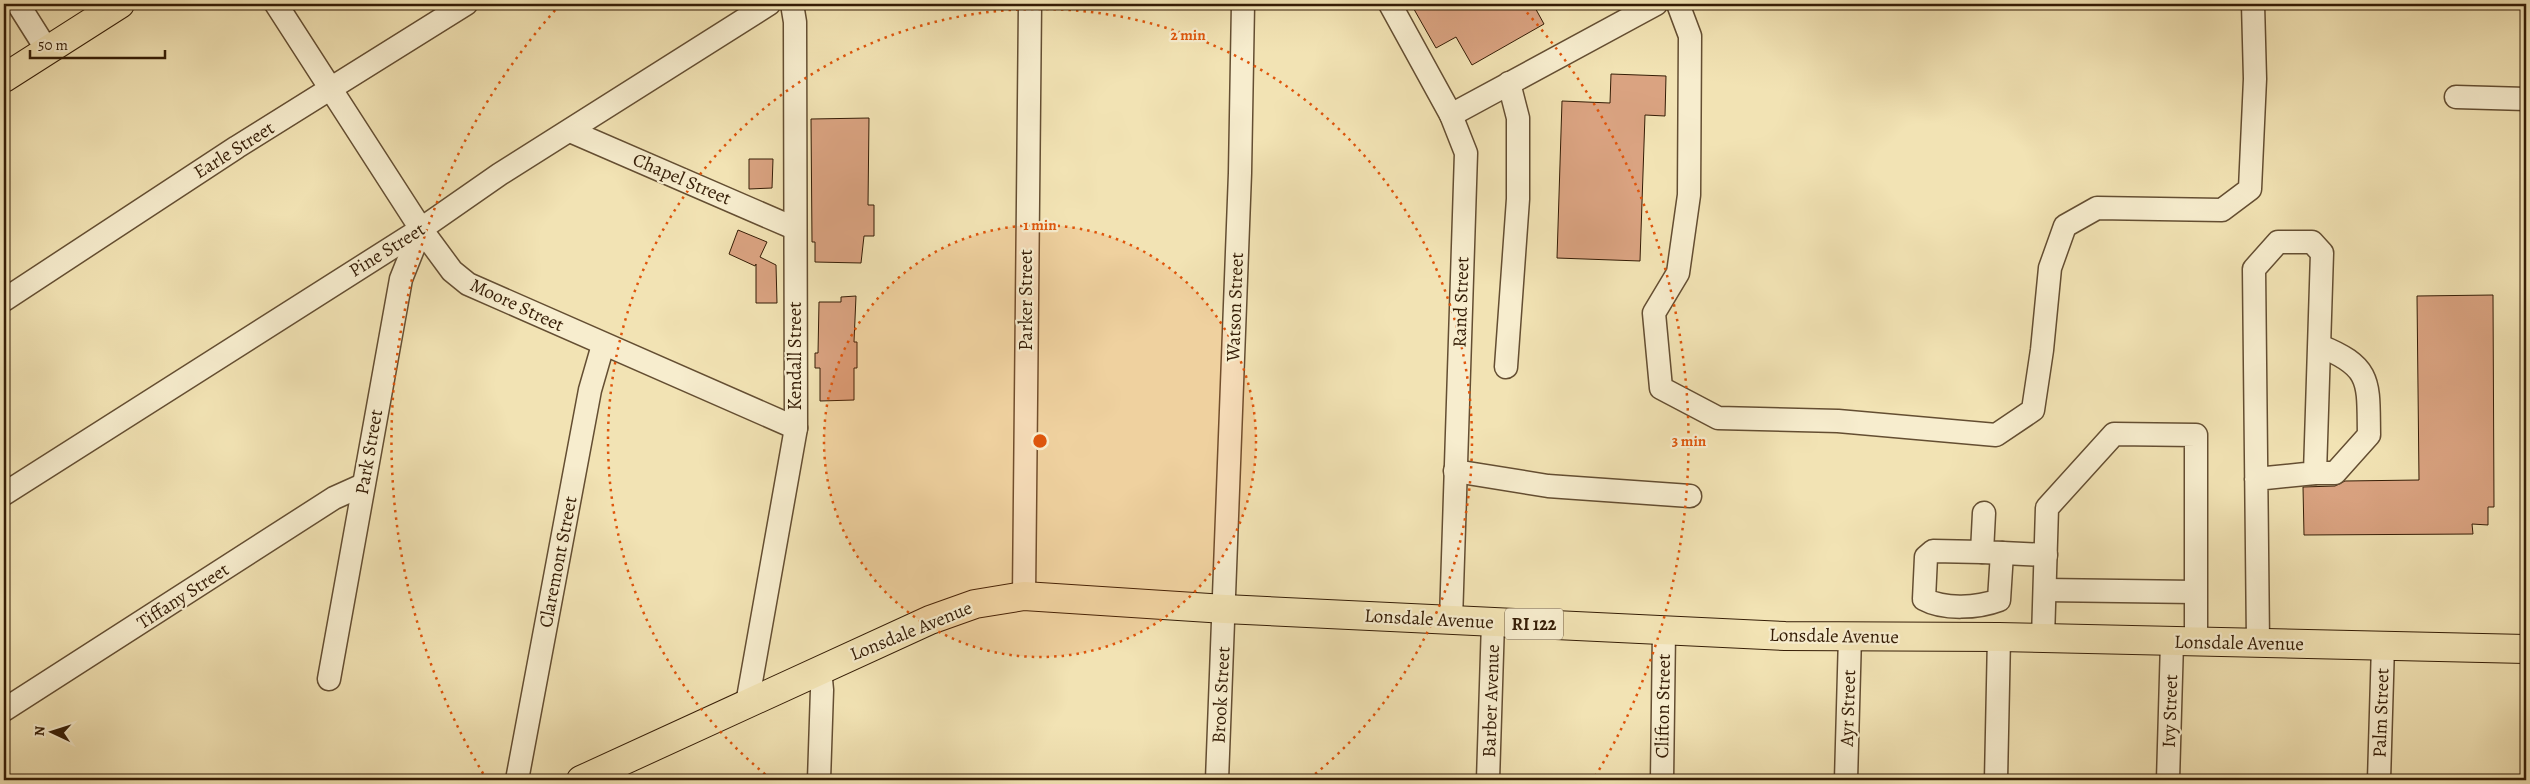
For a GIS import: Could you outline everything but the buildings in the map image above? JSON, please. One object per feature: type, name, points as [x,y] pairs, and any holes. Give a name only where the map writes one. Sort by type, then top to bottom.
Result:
[{"type":"main road","points":[[4,78],[120,4]]},
{"type":"main road","name":"Lonsdale Avenue","points":[[581,780],[930,620],[975,604],[1024,596],[1225,609],[1664,631],[2526,649]]},
{"type":"street","points":[[18,4],[47,50]]},
{"type":"street","name":"Moore Street","points":[[276,4],[421,229],[452,271],[468,284],[603,345],[796,428]]},
{"type":"street","name":"Earle Street","points":[[4,300],[236,148],[466,4]]},
{"type":"street","name":"Pine Street","points":[[4,494],[421,229],[500,174],[769,4]]},
{"type":"street","name":"Kendall Street","points":[[747,704],[796,428],[794,228],[795,22],[792,4]]},
{"type":"street","name":"Parker Street","points":[[1024,596],[1030,4]]},
{"type":"street","name":"Watson Street","points":[[1225,609],[1240,183],[1243,4]]},
{"type":"street","name":"Rand Street","points":[[1390,4],[1451,115],[1466,153],[1451,620]]},
{"type":"street","points":[[1451,115],[1656,4]]},
{"type":"street","points":[[1678,4],[1690,36],[1688,195],[1678,272],[1654,313],[1661,388],[1718,418],[1838,421],[1996,435],[2033,410],[2042,350],[2050,268],[2065,226],[2097,208],[2222,210],[2250,189],[2254,79],[2253,4]]},
{"type":"street","points":[[1506,367],[1518,199],[1518,118],[1508,84]]},
{"type":"street","points":[[2456,97],[2526,99]]},
{"type":"street","name":"Chapel Street","points":[[570,131],[794,228]]},
{"type":"street","name":"Park Street","points":[[329,679],[401,279],[421,229]]},
{"type":"street","points":[[2258,642],[2254,269],[2278,242],[2312,242],[2322,253],[2315,473]]},
{"type":"street","name":"Claremont Street","points":[[517,780],[590,390],[603,345]]},
{"type":"street","points":[[2256,479],[2315,473],[2335,473],[2369,435],[2368,386],[2364,375],[2342,355],[2320,346]]},
{"type":"street","name":"Ivy Street","points":[[2046,555],[2047,508],[2114,434],[2196,435],[2195,592],[2184,642],[2168,780]]},
{"type":"street","points":[[1455,470],[1548,486],[1690,496]]},
{"type":"street","name":"Tiffany Street","points":[[4,710],[334,498],[363,485]]},
{"type":"street","points":[[1984,513],[1992,552],[1999,600],[1984,606],[1933,604],[1924,599],[1926,557],[1933,550],[1992,552],[2046,555],[2043,638]]},
{"type":"street","points":[[2044,590],[2195,592]]},
{"type":"street","name":"Brook Street","points":[[1217,780],[1225,609]]},
{"type":"street","name":"Barber Avenue","points":[[1488,780],[1493,622]]},
{"type":"street","name":"Clifton Street","points":[[1662,780],[1664,631]]},
{"type":"street","name":"Ayr Street","points":[[1846,780],[1850,636]]},
{"type":"street","points":[[1996,780],[1999,637]]},
{"type":"street","name":"Palm Street","points":[[2379,780],[2383,645]]},
{"type":"street","points":[[819,780],[822,690],[820,669]]}]
